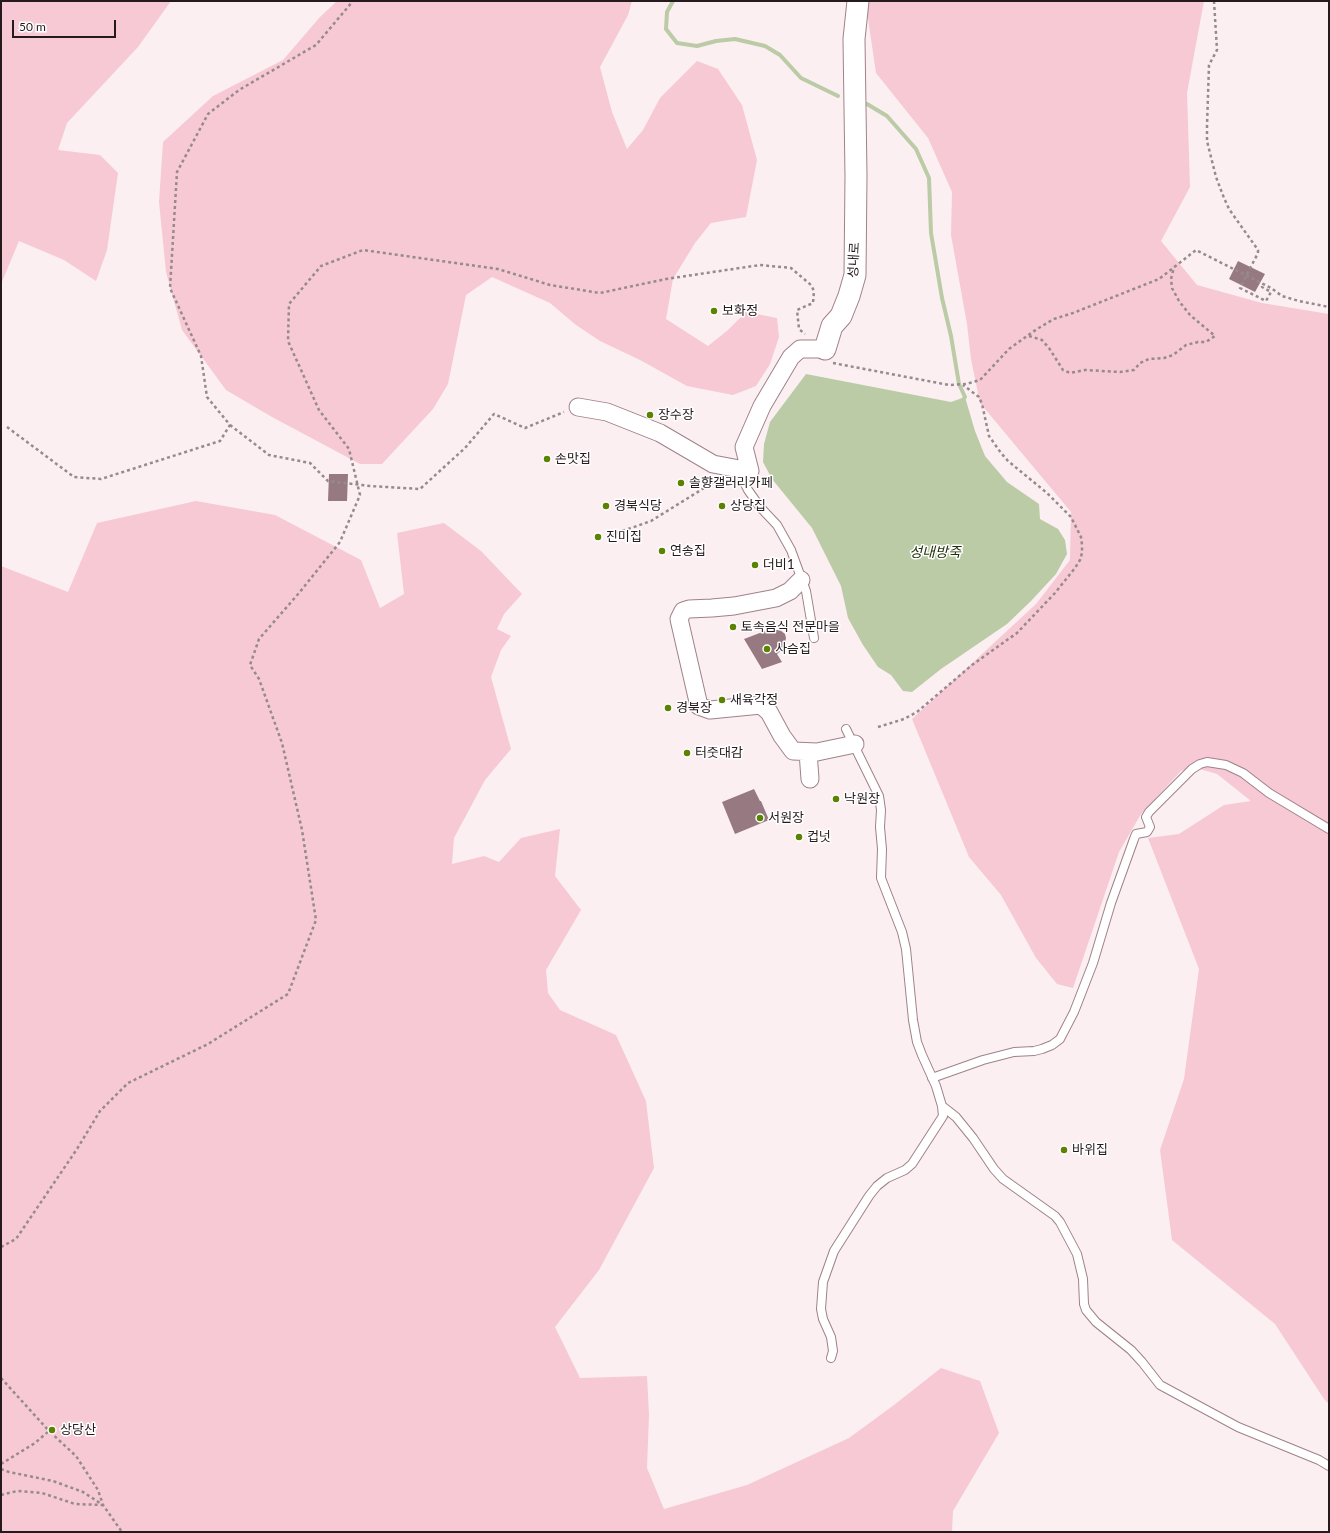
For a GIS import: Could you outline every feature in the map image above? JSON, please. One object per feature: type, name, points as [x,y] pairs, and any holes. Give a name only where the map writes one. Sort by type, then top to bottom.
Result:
[{"type":"street","name":"성내로","points":[[826,355],[832,326],[841,316],[855,275],[856,176],[854,39],[858,1]]},
{"type":"street","points":[[578,407],[607,412],[660,433],[713,464],[750,471],[744,447],[762,406],[791,357],[800,349],[826,355]]},
{"type":"street","points":[[802,580],[790,591],[776,598],[734,606],[689,608],[683,611],[679,619],[700,706],[710,710],[761,705],[768,712],[793,751],[808,752],[831,750],[855,744]]},
{"type":"street","points":[[808,752],[810,779]]},
{"type":"lane","points":[[750,471],[741,476],[748,490],[760,507],[777,524],[791,550],[806,591],[814,638]]},
{"type":"lane","points":[[831,1358],[833,1351],[831,1337],[823,1319],[821,1309],[823,1282],[834,1251],[877,1186],[887,1178],[905,1170],[912,1164],[943,1116],[942,1106],[936,1086],[922,1055],[913,1020],[906,949],[902,932],[881,878],[882,848],[879,796],[855,744],[846,729]]},
{"type":"lane","points":[[932,1078],[983,1060],[1014,1052],[1034,1051],[1052,1046],[1060,1039],[1074,1012],[1093,963],[1111,903],[1136,834],[1147,832],[1150,827],[1146,817],[1149,812],[1192,769],[1200,764],[1211,763],[1226,765],[1243,773],[1269,793],[1329,829]]},
{"type":"lane","points":[[942,1106],[956,1117],[1003,1179],[1055,1216],[1060,1222],[1077,1254],[1083,1279],[1084,1304],[1086,1310],[1096,1322],[1131,1350],[1160,1385],[1244,1430],[1319,1460],[1329,1466]]},
{"type":"path","points":[[353,1],[316,45],[239,90],[208,114],[177,172],[170,288],[201,356],[207,397],[230,425],[269,455],[310,463],[328,481],[370,486],[420,489],[465,448],[494,414],[525,428],[578,407]]},
{"type":"path","points":[[1214,1],[1217,50],[1209,65],[1207,126],[1208,147],[1216,177],[1230,210],[1258,250],[1258,253],[1240,288],[1266,301],[1271,292],[1262,287],[1263,284]]},
{"type":"path","points":[[1,1247],[16,1239],[78,1148],[100,1111],[128,1083],[208,1044],[288,994],[316,920],[302,830],[282,743],[259,679],[250,665],[259,639],[299,593],[340,542],[360,495],[349,450],[319,410],[288,342],[289,304],[321,266],[362,250],[498,269],[550,285],[600,293],[666,279],[760,265],[790,268],[811,285],[814,291],[813,303],[797,310],[799,329],[826,355],[949,385],[965,384],[980,380],[1008,349],[1054,319],[1159,279],[1196,250],[1263,284],[1282,296],[1329,307]]},
{"type":"path","points":[[1029,336],[1042,340],[1063,370],[1070,373],[1085,370],[1120,372],[1134,370],[1140,363],[1149,359],[1164,358],[1173,355],[1186,345],[1206,342],[1215,336],[1190,315],[1179,301],[1172,288],[1171,279],[1175,267]]},
{"type":"path","points":[[878,727],[904,719],[917,712],[972,665],[1017,633],[1055,593],[1075,568],[1082,553],[1081,537],[1071,517],[1047,493],[1000,453],[989,436],[979,397],[965,384]]},
{"type":"path","points":[[7,427],[74,477],[101,479],[220,441],[230,425]]},
{"type":"path","points":[[612,535],[651,521],[713,481],[720,479]]},
{"type":"path","points":[[1,1378],[50,1431],[76,1456],[98,1490],[103,1505],[122,1532]]},
{"type":"path","points":[[1,1464],[35,1443],[50,1431]]},
{"type":"path","points":[[1,1468],[9,1472],[53,1481],[83,1492],[103,1505]]},
{"type":"path","points":[[1,1495],[17,1491],[42,1493],[75,1504],[103,1505]]},
{"type":"shaded area","points":[[1,1],[171,1],[138,47],[67,123],[58,150],[100,155],[118,173],[107,250],[96,281],[64,260],[19,241],[1,284]]},
{"type":"shaded area","points":[[337,1],[632,1],[628,15],[600,67],[612,112],[627,149],[643,130],[660,98],[697,61],[718,69],[742,105],[757,160],[746,217],[711,223],[695,243],[673,279],[666,319],[708,346],[728,330],[746,312],[777,318],[779,337],[770,364],[756,386],[733,395],[687,386],[640,360],[600,341],[576,325],[550,303],[492,277],[466,295],[448,384],[433,409],[382,464],[360,464],[272,417],[226,390],[182,330],[166,272],[159,202],[163,142],[213,96],[283,60],[320,17]]},
{"type":"shaded area","points":[[867,1],[1204,1],[1187,93],[1190,187],[1161,241],[1197,285],[1262,303],[1329,314],[1329,1404],[1324,1399],[1275,1324],[1172,1240],[1160,1150],[1184,1079],[1199,969],[1148,838],[1179,834],[1224,805],[1251,801],[1217,774],[1193,767],[1181,771],[1141,814],[1119,852],[1073,988],[1057,984],[1036,958],[1001,895],[969,857],[912,719],[1036,604],[1070,560],[1071,512],[980,403],[971,359],[967,324],[951,235],[952,192],[928,138],[876,73],[866,5]]},
{"type":"shaded area","points":[[196,501],[275,515],[361,560],[380,608],[404,594],[397,533],[444,523],[481,551],[522,594],[504,614],[497,629],[511,636],[501,650],[491,677],[511,749],[485,780],[454,838],[452,864],[484,856],[499,862],[521,838],[560,829],[555,876],[581,910],[546,970],[548,993],[560,1010],[616,1035],[646,1101],[654,1168],[599,1270],[555,1327],[580,1378],[647,1376],[649,1415],[647,1468],[664,1509],[747,1485],[849,1438],[941,1368],[980,1381],[999,1433],[953,1511],[952,1532],[1,1532],[1,566],[68,592],[97,523]]},
{"type":"water","name":"성내방죽","points":[[806,374],[951,402],[965,397],[975,431],[985,456],[1007,482],[1039,504],[1040,519],[1058,529],[1065,540],[1067,554],[1056,574],[1031,601],[1007,624],[941,669],[912,692],[903,691],[891,675],[878,667],[863,645],[848,618],[841,586],[812,528],[772,479],[763,462],[764,444],[770,422]]},
{"type":"building","points":[[1238,261],[1265,274],[1255,292],[1229,279]]},
{"type":"building","points":[[329,474],[348,474],[347,501],[328,501]]},
{"type":"building","name":"사슴집","points":[[780,630],[785,634],[786,638],[784,648],[777,654],[782,662],[762,669],[744,639],[765,631],[766,633]]},
{"type":"building","points":[[754,789],[769,820],[735,834],[722,802]]},
{"type":"waterway","points":[[673,1],[667,12],[666,29],[677,43],[697,46],[716,41],[735,39],[765,46],[780,55],[801,78],[838,96]]},
{"type":"waterway","points":[[867,104],[887,116],[916,149],[929,178],[931,233],[959,384],[965,397],[963,400]]},
{"type":"place","name":"보화정","points":[[714,311]]},
{"type":"place","name":"장수장","points":[[650,415]]},
{"type":"place","name":"손맛집","points":[[547,459]]},
{"type":"place","name":"솔향갤러리카페","points":[[681,483]]},
{"type":"place","name":"경북식당","points":[[606,506]]},
{"type":"place","name":"상당집","points":[[722,506]]},
{"type":"place","name":"진미집","points":[[598,537]]},
{"type":"place","name":"연송집","points":[[662,551]]},
{"type":"place","name":"더비1","points":[[755,565]]},
{"type":"place","name":"토속음식 전문마을","points":[[733,627]]},
{"type":"place","name":"사슴집","points":[[767,649]]},
{"type":"place","name":"새육각정","points":[[722,700]]},
{"type":"place","name":"경북장","points":[[668,708]]},
{"type":"place","name":"터줏대감","points":[[687,753]]},
{"type":"place","name":"낙원장","points":[[836,799]]},
{"type":"place","name":"서원장","points":[[760,818]]},
{"type":"place","name":"컵넛","points":[[799,837]]},
{"type":"place","name":"바위집","points":[[1064,1150]]},
{"type":"place","name":"상당산","points":[[52,1430]]}]
